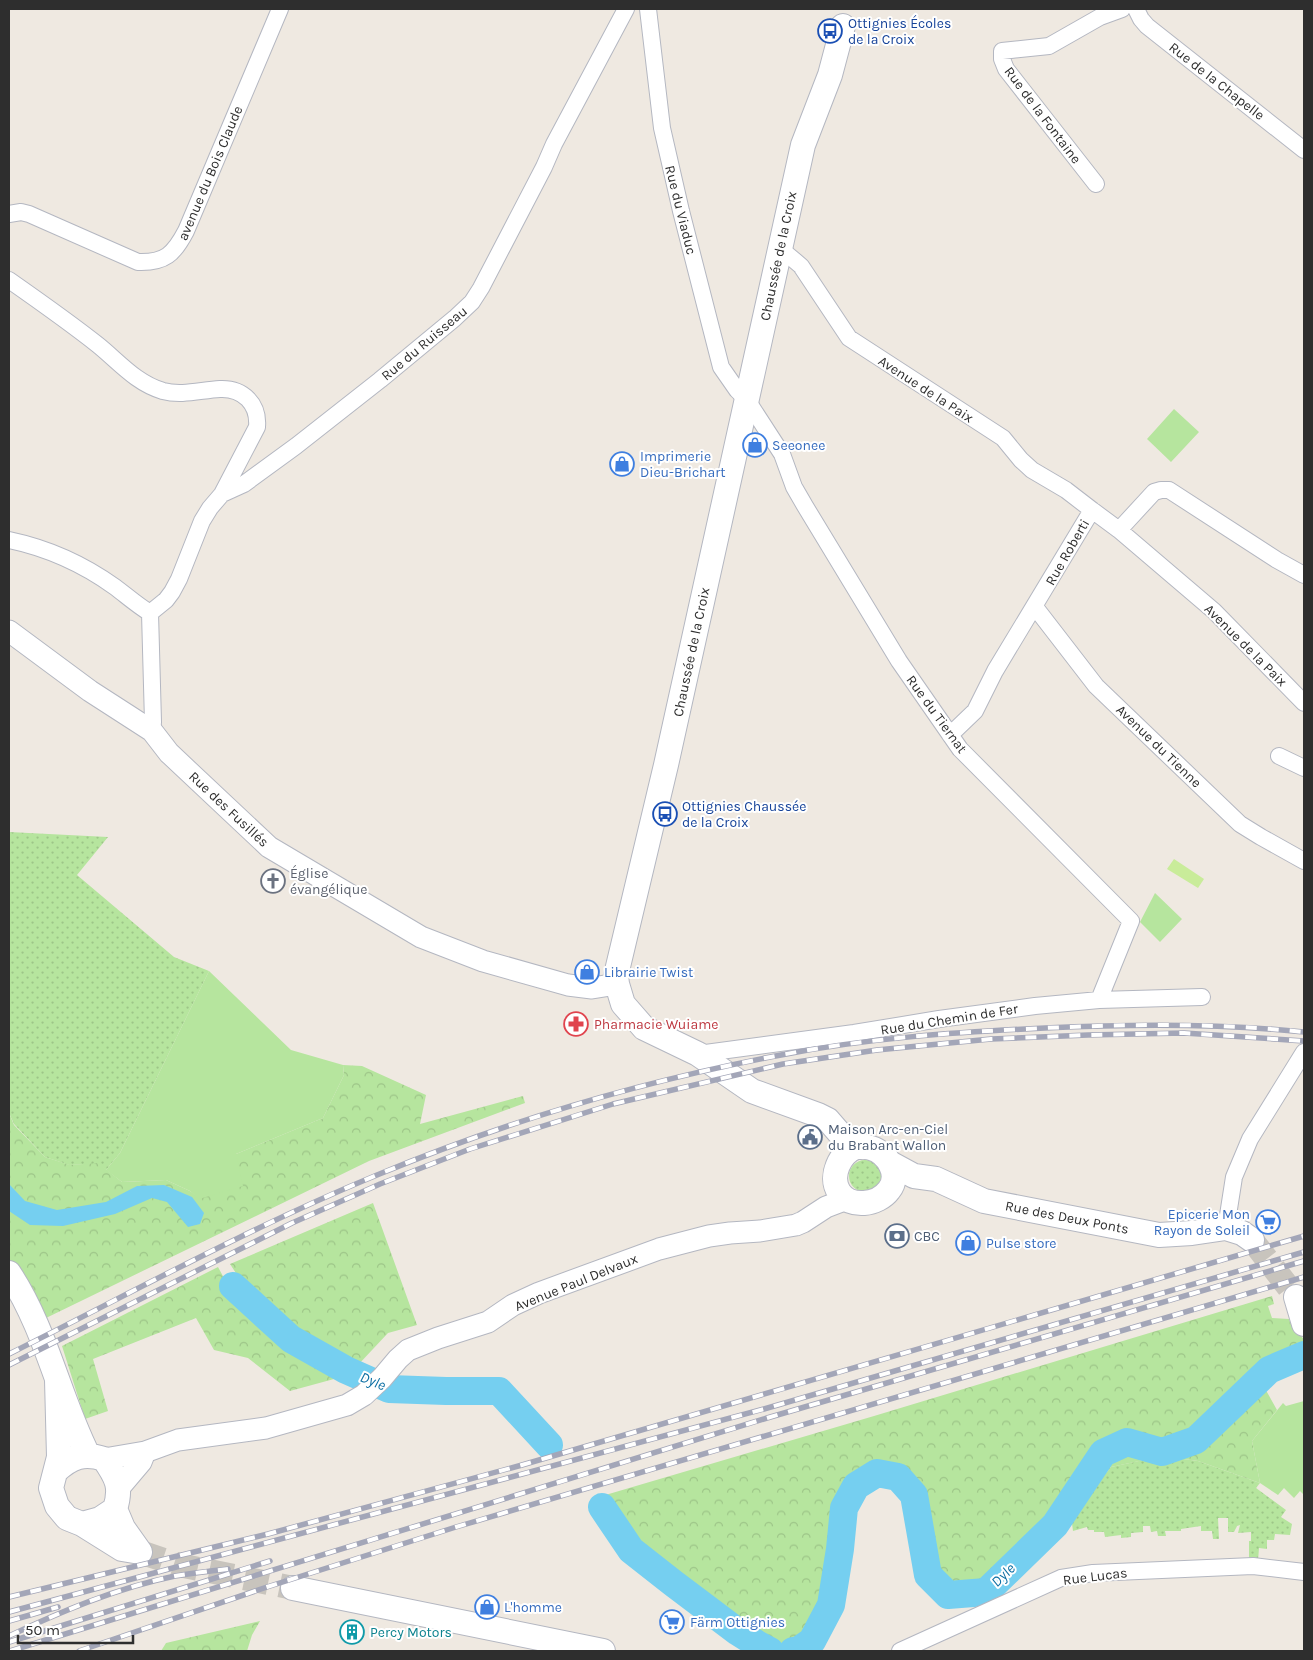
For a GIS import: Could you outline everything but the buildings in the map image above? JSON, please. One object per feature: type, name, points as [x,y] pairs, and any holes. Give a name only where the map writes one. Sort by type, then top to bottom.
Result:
[{"type":"main road","name":"Chaussée de la Croix","points":[[752,1090],[698,1054],[644,1028],[623,1004],[616,975],[666,764],[803,145],[830,75],[847,17]]},
{"type":"main road","name":"Rue des Deux Ponts","points":[[752,1090],[828,1120],[849,1146],[869,1147],[882,1154],[890,1163],[914,1176],[936,1179],[984,1202],[1159,1235],[1226,1228]]},
{"type":"main road","points":[[849,1146],[836,1170],[836,1196],[862,1204],[873,1202],[882,1197],[891,1187],[914,1176]]},
{"type":"main road","points":[[890,1163],[894,1173],[891,1187]]},
{"type":"main road","points":[[1226,1228],[1242,1233],[1252,1240]]},
{"type":"main road","points":[[9,1273],[31,1311],[48,1353],[75,1429],[96,1457],[109,1466],[124,1528],[140,1552],[122,1549],[82,1524],[67,1518],[57,1506],[51,1488],[59,1457],[57,1380]]},
{"type":"main road","points":[[56,1471],[67,1461],[96,1457]]},
{"type":"main road","points":[[82,1524],[100,1519],[117,1498]]},
{"type":"main road","points":[[293,1588],[603,1651]]},
{"type":"street","name":"avenue du Bois Claude","points":[[9,214],[21,212],[29,214],[138,262],[154,262],[166,257],[178,246],[186,231],[280,9]]},
{"type":"street","name":"Rue du Ruisseau","points":[[150,612],[166,600],[172,592],[202,521],[222,494],[244,484],[289,451],[380,380],[472,302],[626,9]]},
{"type":"street","name":"Rue du Viaduc","points":[[648,9],[662,128],[681,211],[721,367],[737,390],[747,400]]},
{"type":"street","name":"Rue de la Fontaine","points":[[1096,184],[1006,69],[1002,59],[1002,51],[1049,46],[1100,17],[1122,9]]},
{"type":"street","name":"Rue de la Chapelle","points":[[1136,9],[1146,26],[1304,150]]},
{"type":"street","name":"Avenue de la Paix","points":[[779,251],[788,255],[801,266],[849,338],[1003,438],[1032,470],[1066,490],[1092,510]]},
{"type":"street","points":[[9,280],[97,345],[127,372],[148,385],[164,391],[184,393],[226,389],[242,394],[249,399],[257,414],[257,427],[222,494]]},
{"type":"street","name":"Rue du Tiernat","points":[[747,400],[782,454],[794,486],[805,506],[899,661],[960,749],[1131,921],[1099,1000]]},
{"type":"street","points":[[1119,530],[1154,492],[1169,490],[1277,560],[1304,575]]},
{"type":"street","name":"Rue Roberti","points":[[950,734],[975,712],[996,671],[1092,510],[1119,530]]},
{"type":"street","name":"Avenue de la Paix","points":[[1119,530],[1214,611],[1304,702]]},
{"type":"street","points":[[9,540],[30,544],[74,562],[150,612],[152,731]]},
{"type":"street","name":"Avenue du Tienne","points":[[1035,607],[1096,686],[1240,824],[1304,861]]},
{"type":"street","name":"Rue des Fusillés","points":[[9,631],[90,691],[152,731],[169,753],[269,847],[421,936],[483,960],[568,985],[592,988],[617,984]]},
{"type":"street","points":[[1279,756],[1304,768]]},
{"type":"street","name":"Rue du Chemin de Fer","points":[[698,1054],[1035,1006],[1099,1000],[1202,997]]},
{"type":"street","points":[[1226,1228],[1234,1177],[1250,1139],[1304,1052]]},
{"type":"street","name":"Avenue Paul Delvaux","points":[[96,1457],[145,1452],[178,1440],[266,1428],[347,1405],[371,1389],[408,1350],[488,1322],[514,1305],[539,1294],[659,1249],[709,1236],[796,1225],[803,1222],[836,1196]]},
{"type":"street","points":[[117,1498],[141,1462],[145,1452]]},
{"type":"street","name":"Rue Lucas","points":[[900,1651],[1061,1578],[1112,1572],[1253,1566],[1304,1572]]},
{"type":"green space","points":[[1174,409],[1199,432],[1171,462],[1147,439]]},
{"type":"green space","points":[[9,832],[108,837],[77,875],[174,957],[209,971],[120,1153],[106,1170],[98,1164],[69,1165],[45,1157],[14,1124],[9,1113]]},
{"type":"green space","points":[[1174,859],[1204,879],[1198,888],[1167,869]]},
{"type":"green space","points":[[1155,893],[1182,919],[1160,942],[1140,922]]},
{"type":"green space","points":[[209,971],[291,1050],[343,1065],[344,1075],[323,1118],[236,1154],[243,1186],[199,1199],[190,1191],[166,1180],[122,1182],[106,1170],[120,1153]]},
{"type":"green space","points":[[343,1065],[362,1066],[426,1095],[420,1124],[523,1096],[525,1103],[369,1161],[46,1318],[24,1277],[9,1260],[9,1113],[14,1125],[45,1157],[70,1165],[98,1163],[122,1182],[166,1180],[190,1191],[200,1198],[236,1154],[323,1118],[344,1075]]},
{"type":"green space","points":[[865,1160],[871,1161],[876,1165],[880,1170],[880,1182],[876,1187],[871,1191],[865,1192],[859,1191],[854,1187],[850,1182],[849,1176],[850,1170],[854,1165],[859,1161]]},
{"type":"green space","points":[[373,1203],[417,1325],[388,1333],[358,1365],[285,1326],[247,1290],[230,1264]]},
{"type":"green space","points":[[218,1267],[231,1291],[289,1343],[345,1376],[290,1391],[248,1358],[214,1350],[196,1318],[93,1359],[108,1411],[85,1419],[62,1346]]},
{"type":"green space","points":[[1272,1296],[1274,1304],[1268,1306],[1272,1318],[1289,1319],[1293,1329],[1304,1339],[1304,1350],[1273,1364],[1275,1372],[1263,1385],[1277,1410],[1252,1441],[1260,1483],[1198,1461],[1163,1456],[1111,1467],[1060,1529],[1015,1549],[985,1585],[953,1589],[935,1572],[918,1489],[898,1470],[876,1468],[852,1483],[842,1507],[829,1603],[810,1639],[798,1646],[782,1651],[768,1648],[633,1547],[602,1496],[874,1416]]},
{"type":"green space","points":[[1304,1401],[1304,1495],[1300,1491],[1294,1498],[1284,1488],[1278,1495],[1260,1483],[1252,1441],[1283,1403],[1286,1406]]},
{"type":"green space","points":[[1162,1456],[1198,1461],[1260,1483],[1256,1488],[1286,1510],[1281,1517],[1292,1524],[1290,1535],[1275,1534],[1274,1540],[1267,1540],[1267,1549],[1259,1548],[1258,1561],[1249,1561],[1251,1532],[1238,1533],[1240,1525],[1237,1526],[1234,1532],[1228,1532],[1228,1518],[1218,1518],[1219,1539],[1213,1539],[1212,1531],[1201,1531],[1201,1526],[1181,1529],[1181,1531],[1165,1531],[1166,1536],[1158,1536],[1157,1531],[1151,1532],[1150,1526],[1143,1526],[1143,1532],[1131,1533],[1131,1537],[1121,1538],[1121,1535],[1105,1537],[1104,1532],[1094,1532],[1094,1530],[1088,1530],[1087,1527],[1073,1531],[1071,1516],[1111,1467]]},
{"type":"green space","points":[[260,1621],[252,1635],[247,1651],[161,1651],[166,1643]]},
{"type":"water","points":[[9,1184],[25,1201],[57,1210],[106,1202],[137,1186],[164,1185],[192,1197],[204,1213],[200,1224],[188,1227],[167,1202],[152,1198],[115,1214],[63,1226],[30,1225],[9,1211]]},
{"type":"water","points":[[1304,1350],[1304,1363],[1275,1372],[1273,1364]]},
{"type":"waterway","name":"Dyle","points":[[233,1286],[291,1339],[346,1370],[389,1389],[499,1391],[549,1445]]},
{"type":"waterway","name":"Dyle","points":[[793,1651],[799,1650],[812,1641],[831,1605],[844,1508],[856,1486],[877,1473],[898,1477],[914,1495],[928,1575],[948,1595],[986,1592],[1055,1525],[1103,1453],[1127,1442],[1162,1452],[1196,1440],[1269,1370],[1304,1355]]},
{"type":"waterway","name":"Dyle","points":[[602,1507],[631,1550],[738,1632],[770,1651]]},
{"type":"tunnel","points":[[1252,1240],[1296,1297]]},
{"type":"tunnel","points":[[140,1552],[179,1565],[293,1588]]},
{"type":"railway","points":[[9,1354],[237,1238],[377,1175],[426,1155],[526,1120],[576,1104],[678,1077],[814,1049],[946,1034],[1143,1025],[1239,1027],[1304,1032]]},
{"type":"railway","points":[[9,1365],[292,1223],[380,1184],[470,1149],[613,1104],[783,1064],[877,1050],[991,1039],[1184,1033],[1304,1041]]},
{"type":"railway","points":[[9,1597],[268,1534],[522,1465],[1304,1236]]},
{"type":"railway","points":[[9,1612],[764,1409],[1304,1252]]},
{"type":"railway","points":[[10,1651],[767,1418],[1304,1261]]},
{"type":"railway","points":[[79,1651],[267,1587],[456,1527],[1304,1277]]},
{"type":"railway","points":[[9,1642],[270,1561]]},
{"type":"railway","points":[[9,1636],[70,1609],[132,1587],[175,1576],[228,1569]]},
{"type":"railway","points":[[9,1621],[58,1607]]},
{"type":"place","name":"Ottignies Écoles de la Croix","points":[[830,31]]},
{"type":"place","name":"Seeonee","points":[[755,445]]},
{"type":"place","name":"Imprimerie Dieu-Brichart","points":[[622,464]]},
{"type":"place","name":"Ottignies Chaussée de la Croix","points":[[665,814]]},
{"type":"place","name":"Église évangélique","points":[[273,881]]},
{"type":"place","name":"Librairie Twist","points":[[587,972]]},
{"type":"place","name":"Pharmacie Wuiame","points":[[576,1024]]},
{"type":"place","name":"Maison Arc-en-Ciel du Brabant Wallon","points":[[810,1137]]},
{"type":"place","name":"Epicerie Mon Rayon de Soleil","points":[[1268,1222]]},
{"type":"place","name":"CBC","points":[[897,1236]]},
{"type":"place","name":"Pulse store","points":[[968,1243]]},
{"type":"place","name":"L'homme","points":[[487,1607]]},
{"type":"place","name":"Färm Ottignies","points":[[672,1622]]},
{"type":"place","name":"Percy Motors","points":[[352,1632]]}]
